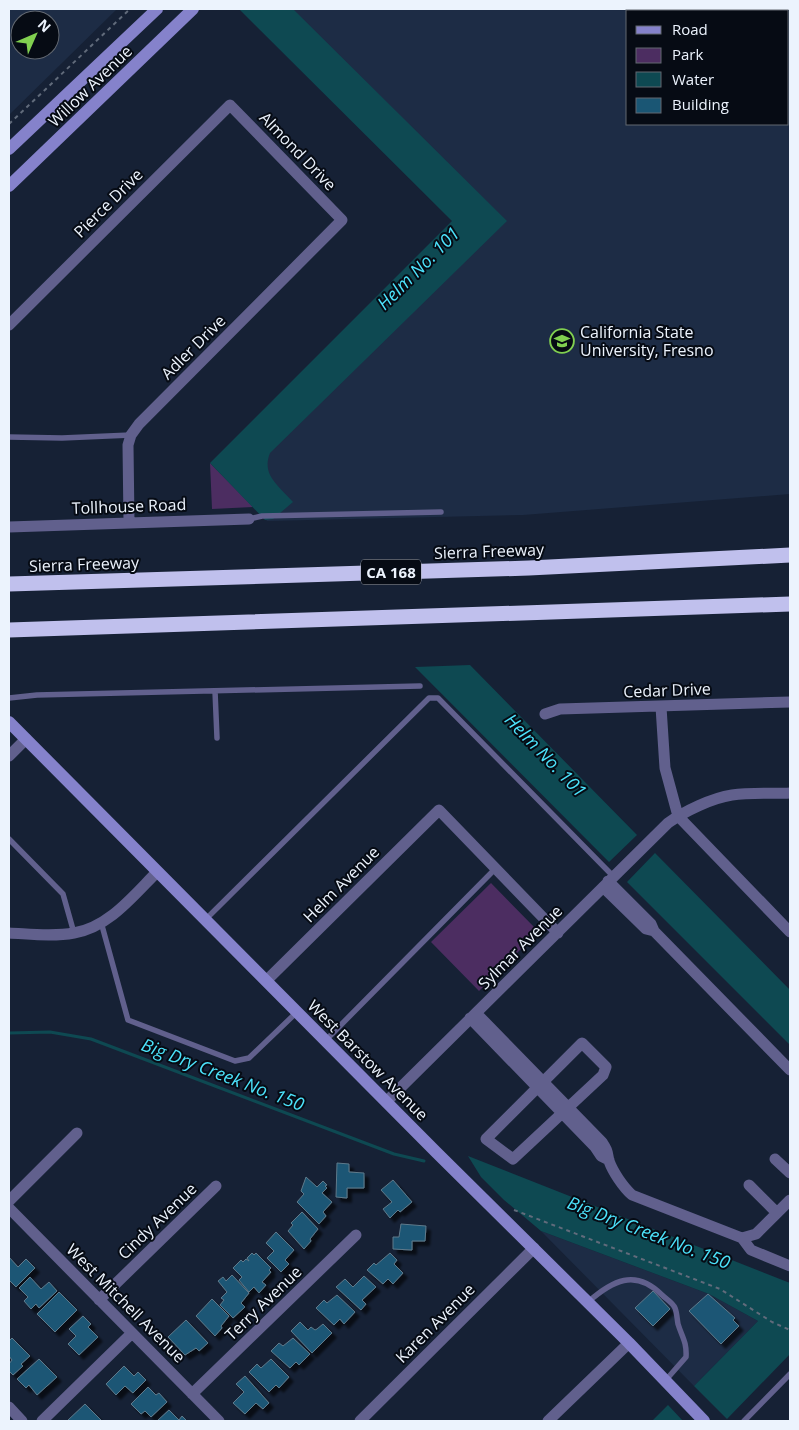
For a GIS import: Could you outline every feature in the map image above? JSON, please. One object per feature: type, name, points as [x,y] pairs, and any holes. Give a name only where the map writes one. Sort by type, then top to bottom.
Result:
[{"type":"highway","name":"Sierra Freeway","points":[[9,584],[519,568],[790,554]]},
{"type":"highway","points":[[9,630],[790,604]]},
{"type":"main road","name":"Willow Avenue","points":[[9,149],[157,9]]},
{"type":"main road","name":"Willow Avenue","points":[[9,186],[193,9]]},
{"type":"main road","name":"West Barstow Avenue","points":[[9,722],[156,872],[629,1343],[704,1421]]},
{"type":"street","name":"Almond Drive","points":[[230,105],[342,220]]},
{"type":"street","name":"Pierce Drive","points":[[9,325],[230,105]]},
{"type":"street","name":"Adler Drive","points":[[131,435],[146,417],[342,220]]},
{"type":"street","points":[[129,522],[127,456],[131,435]]},
{"type":"street","name":"Tollhouse Road","points":[[9,527],[250,519]]},
{"type":"street","name":"Cedar Drive","points":[[545,714],[560,709],[790,702]]},
{"type":"street","points":[[661,707],[665,768],[678,816],[790,932]]},
{"type":"street","points":[[9,756],[26,739]]},
{"type":"street","name":"Sylmar Avenue","points":[[386,1102],[659,831],[678,816],[704,804],[731,795],[790,793]]},
{"type":"street","name":"Helm Avenue","points":[[266,981],[439,810],[495,869]]},
{"type":"street","points":[[495,869],[558,933]]},
{"type":"street","points":[[9,933],[55,935],[87,930],[122,907],[156,872]]},
{"type":"street","points":[[608,881],[651,924],[654,931],[790,1070]]},
{"type":"street","points":[[473,1016],[565,1110],[602,1142],[608,1151],[609,1160],[625,1188],[632,1195],[742,1238],[751,1250],[790,1266]]},
{"type":"street","points":[[582,1043],[606,1067],[602,1074],[513,1159],[486,1138],[541,1085],[582,1043]]},
{"type":"street","points":[[9,1201],[77,1133]]},
{"type":"street","points":[[775,1159],[790,1173]]},
{"type":"street","points":[[749,1185],[777,1213]]},
{"type":"street","name":"Cindy Avenue","points":[[100,1300],[216,1186]]},
{"type":"street","points":[[742,1238],[756,1234],[790,1200]]},
{"type":"street","name":"West Mitchell Avenue","points":[[9,1208],[219,1421]]},
{"type":"street","name":"Terry Avenue","points":[[192,1394],[356,1235]]},
{"type":"street","name":"Karen Avenue","points":[[360,1421],[534,1248]]},
{"type":"street","points":[[42,1421],[132,1333]]},
{"type":"street","points":[[548,1421],[629,1343]]},
{"type":"street","points":[[9,1407],[22,1421]]},
{"type":"lane","points":[[9,437],[62,438],[131,435]]},
{"type":"lane","points":[[250,519],[262,516],[441,512]]},
{"type":"lane","points":[[9,698],[37,695],[420,686]]},
{"type":"lane","points":[[215,691],[217,738]]},
{"type":"lane","points":[[205,920],[429,698],[438,698],[608,881]]},
{"type":"lane","points":[[9,839],[64,894],[74,933]]},
{"type":"lane","points":[[325,1041],[495,869]]},
{"type":"lane","points":[[101,922],[128,1020],[235,1061],[249,1058],[297,1012]]},
{"type":"lane","points":[[588,1302],[613,1283],[630,1280],[643,1282],[655,1288],[675,1308],[678,1323],[686,1344],[686,1357],[664,1381]]},
{"type":"lane","points":[[744,1421],[790,1374]]},
{"type":"path","points":[[9,124],[130,9]]},
{"type":"path","points":[[514,1210],[720,1289],[772,1322],[790,1330]]},
{"type":"shaded area","points":[[9,9],[117,9],[9,115]]},
{"type":"shaded area","name":"California State University, Fresno","points":[[240,9],[790,9],[790,494],[523,515],[267,521],[256,506],[214,463],[455,219]]},
{"type":"shaded area","points":[[541,1231],[709,1294],[758,1321],[694,1386]]},
{"type":"green space","points":[[210,463],[253,507],[212,509]]},
{"type":"green space","points":[[491,883],[536,929],[537,933],[479,991],[431,942]]},
{"type":"water","name":"Helm No. 101","points":[[239,9],[293,9],[507,221],[270,453],[268,468],[270,474],[277,485],[293,502],[273,519],[265,520],[210,463],[452,221]]},
{"type":"water","name":"Helm No. 101","points":[[470,665],[637,835],[609,862],[415,667]]},
{"type":"water","points":[[655,853],[790,990],[790,1045],[627,882]]},
{"type":"water","points":[[468,1156],[790,1283],[790,1354],[727,1419],[694,1386],[758,1321],[709,1294],[541,1231],[504,1200],[481,1177]]},
{"type":"water","points":[[668,1405],[683,1421],[652,1421]]},
{"type":"building","points":[[337,1163],[349,1164],[349,1172],[364,1173],[364,1188],[347,1188],[347,1198],[336,1197]]},
{"type":"building","points":[[306,1177],[317,1187],[323,1181],[327,1188],[322,1193],[332,1202],[323,1212],[326,1216],[319,1224],[297,1202],[304,1194],[301,1191]]},
{"type":"building","points":[[393,1180],[412,1202],[400,1212],[398,1210],[390,1218],[383,1209],[392,1202],[381,1190]]},
{"type":"building","points":[[302,1212],[318,1229],[304,1249],[288,1231],[293,1225],[291,1223]]},
{"type":"building","points":[[401,1224],[426,1226],[425,1241],[412,1241],[412,1250],[393,1249],[393,1237],[399,1237]]},
{"type":"building","points":[[276,1232],[294,1250],[285,1260],[289,1264],[281,1272],[267,1258],[274,1251],[266,1243]]},
{"type":"building","points":[[252,1253],[254,1255],[256,1253],[271,1268],[269,1270],[271,1272],[262,1282],[266,1285],[259,1293],[254,1287],[249,1292],[239,1280],[242,1277],[233,1268],[241,1260],[243,1262],[246,1259],[249,1261],[247,1258]]},
{"type":"building","points":[[390,1253],[397,1260],[394,1264],[403,1273],[393,1284],[388,1279],[383,1284],[367,1270]]},
{"type":"building","points":[[9,1257],[18,1267],[26,1259],[35,1268],[16,1287],[9,1280]]},
{"type":"building","points":[[232,1275],[249,1293],[241,1303],[245,1307],[233,1318],[220,1305],[224,1300],[221,1298],[227,1292],[218,1281],[223,1277],[226,1281]]},
{"type":"building","points":[[364,1276],[376,1287],[362,1300],[366,1304],[361,1310],[336,1287],[345,1279],[353,1287]]},
{"type":"building","points":[[30,1277],[41,1289],[49,1282],[57,1291],[39,1308],[36,1304],[31,1309],[24,1301],[28,1297],[19,1288]]},
{"type":"building","points":[[653,1291],[670,1309],[653,1326],[635,1308]]},
{"type":"building","points":[[59,1292],[77,1310],[55,1332],[37,1314]]},
{"type":"building","points":[[708,1294],[735,1318],[733,1320],[739,1326],[721,1344],[689,1311]]},
{"type":"building","points":[[337,1295],[355,1312],[344,1324],[340,1319],[334,1325],[316,1308],[324,1300],[327,1303]]},
{"type":"building","points":[[212,1299],[229,1316],[215,1336],[196,1316]]},
{"type":"building","points":[[83,1316],[91,1324],[88,1327],[98,1337],[79,1355],[68,1344],[76,1336],[69,1329]]},
{"type":"building","points":[[186,1320],[208,1343],[199,1351],[196,1348],[185,1355],[168,1337]]},
{"type":"building","points":[[300,1322],[308,1330],[311,1327],[315,1330],[323,1324],[332,1333],[312,1353],[291,1331]]},
{"type":"building","points":[[12,1338],[30,1356],[13,1375],[9,1371],[9,1364],[12,1360],[9,1356],[9,1341]]},
{"type":"building","points":[[293,1338],[310,1354],[299,1365],[296,1362],[290,1368],[271,1351],[279,1343],[283,1346]]},
{"type":"building","points":[[39,1359],[57,1377],[37,1395],[29,1385],[26,1388],[17,1379]]},
{"type":"building","points":[[271,1359],[289,1377],[279,1388],[276,1385],[269,1392],[249,1372],[257,1364],[261,1368]]},
{"type":"building","points":[[124,1366],[134,1376],[138,1372],[146,1380],[133,1393],[125,1386],[116,1395],[106,1384]]},
{"type":"building","points":[[245,1376],[269,1403],[263,1409],[256,1403],[245,1414],[233,1403],[244,1392],[236,1384]]},
{"type":"building","points":[[148,1387],[156,1395],[159,1393],[167,1402],[151,1417],[145,1411],[141,1414],[131,1404]]},
{"type":"building","points":[[85,1404],[102,1421],[67,1421]]},
{"type":"building","points":[[169,1410],[179,1420],[182,1416],[187,1421],[157,1421]]},
{"type":"waterway","name":"Big Dry Creek No. 150","points":[[9,1033],[50,1032],[91,1039],[394,1154],[424,1161]]},
{"type":"place","name":"California State University, Fresno","points":[[562,341]]}]
